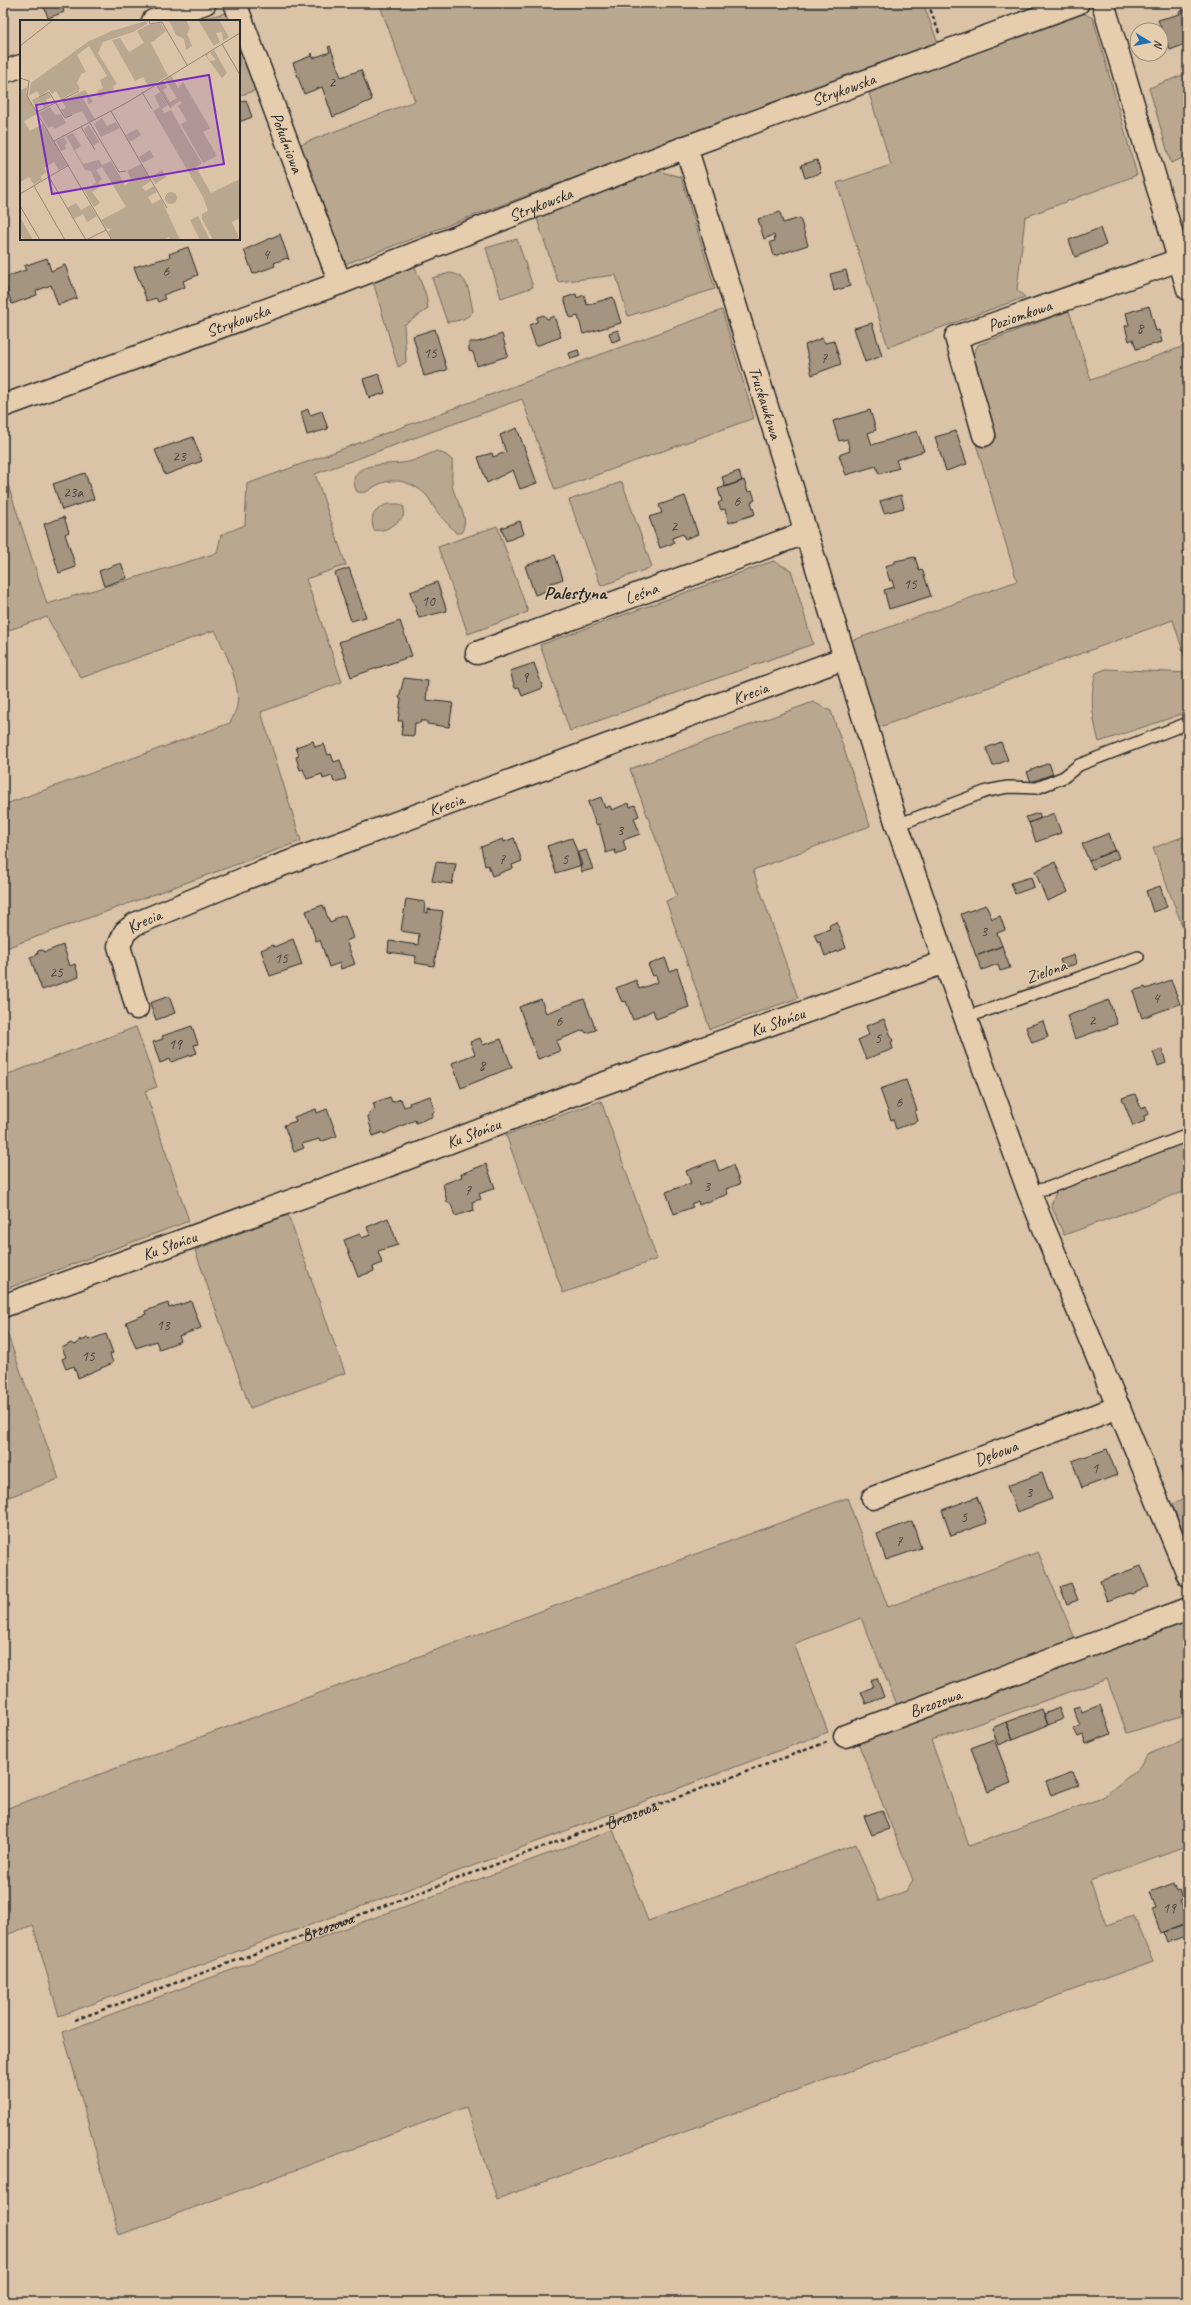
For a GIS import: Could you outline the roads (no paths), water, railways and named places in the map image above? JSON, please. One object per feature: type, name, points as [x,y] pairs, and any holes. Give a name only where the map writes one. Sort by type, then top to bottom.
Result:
[{"type":"street","points":[[156,20],[205,3]]},
{"type":"street","name":"Południowa","points":[[235,3],[340,283]]},
{"type":"street","name":"Strykowska","points":[[3,406],[340,283],[686,147],[1078,3]]},
{"type":"street","points":[[1103,3],[1184,259],[1188,289]]},
{"type":"street","points":[[3,72],[20,66]]},
{"type":"street","name":"Truskawkowa","points":[[686,147],[897,825],[945,962],[1029,1192],[1188,1575]]},
{"type":"street","name":"Poziomkowa","points":[[984,435],[956,337],[1184,259]]},
{"type":"street","name":"Leśna","points":[[477,653],[805,533]]},
{"type":"street","name":"Krecia","points":[[137,1008],[119,946],[125,932],[135,924],[246,878],[846,658]]},
{"type":"street","name":"Ku Słońcu","points":[[3,1306],[395,1163],[577,1093],[945,962]]},
{"type":"street","name":"Dębowa","points":[[873,1498],[1119,1407]]},
{"type":"street","name":"Brzozowa","points":[[844,1736],[1188,1609]]},
{"type":"lane","points":[[897,825],[987,791],[1008,787],[1037,788],[1064,777],[1079,765],[1188,722]]},
{"type":"lane","name":"Zielona","points":[[965,1018],[1138,957]]},
{"type":"lane","points":[[1029,1192],[1048,1188],[1188,1135]]},
{"type":"district","name":"Palestyna","points":[[575,592]]}]
